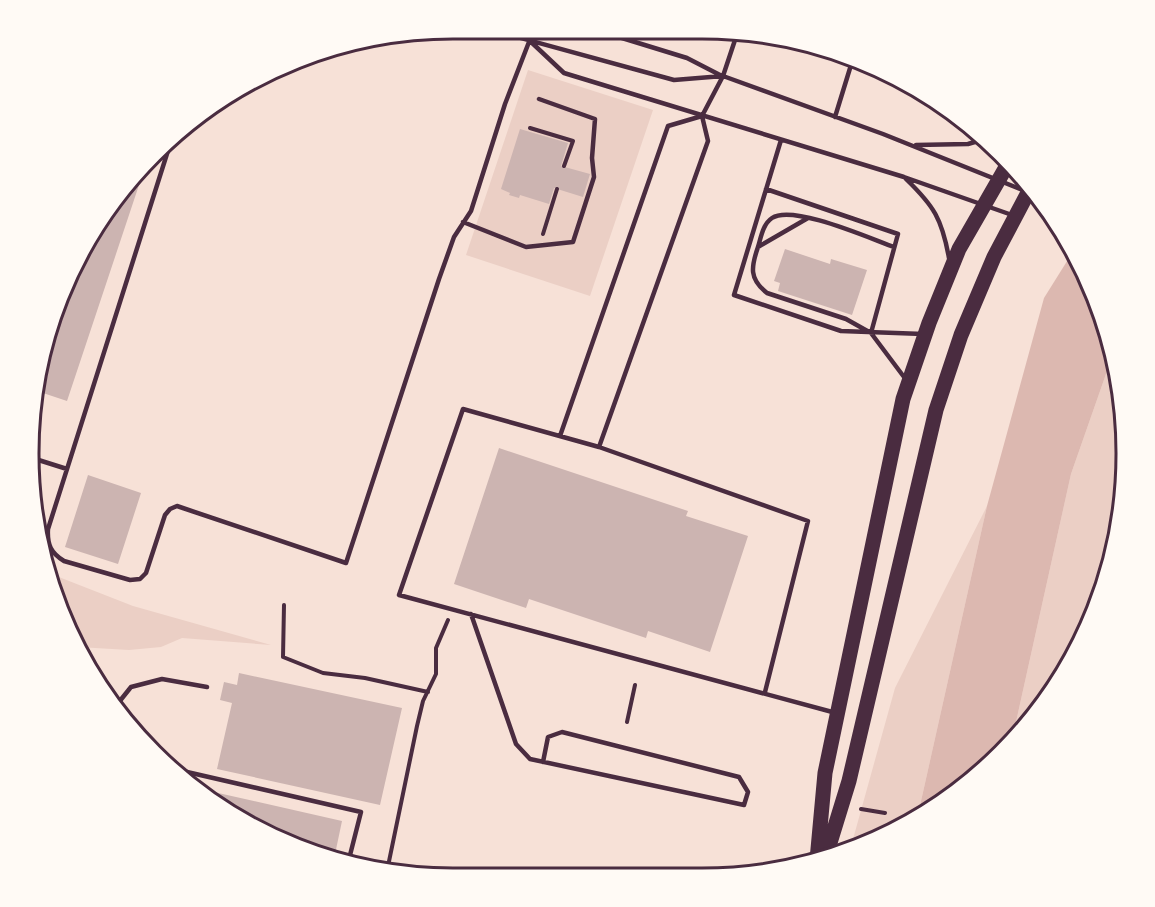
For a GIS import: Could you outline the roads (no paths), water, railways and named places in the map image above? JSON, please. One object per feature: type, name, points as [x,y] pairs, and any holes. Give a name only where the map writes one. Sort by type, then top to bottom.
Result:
[{"type":"main road","points":[[818,851],[825,773],[908,383],[951,269],[981,205],[1003,169]]},
{"type":"main road","points":[[828,848],[849,781],[936,410],[961,335],[1025,195]]},
{"type":"lane","points":[[523,39],[570,49],[674,80],[723,76]]},
{"type":"lane","points":[[625,39],[687,58],[723,76],[913,146],[996,180],[1018,186]]},
{"type":"lane","points":[[530,41],[564,73],[904,177],[1014,216]]},
{"type":"lane","points":[[50,548],[64,561],[130,580],[140,579],[146,573],[165,515],[170,508],[177,506],[346,563],[439,279],[454,237],[471,211],[506,104],[530,41]]},
{"type":"lane","points":[[599,447],[708,141],[702,116],[723,76],[735,41]]},
{"type":"lane","points":[[835,117],[850,67]]},
{"type":"lane","points":[[463,222],[526,247],[573,242],[594,177],[592,158],[595,119],[539,99]]},
{"type":"lane","points":[[560,436],[668,126],[702,116]]},
{"type":"lane","points":[[781,140],[734,295],[841,332],[925,334]]},
{"type":"lane","points":[[913,146],[975,142]]},
{"type":"lane","points":[[48,538],[67,469],[167,154]]},
{"type":"lane","points":[[904,177],[938,215],[944,228],[951,269]]},
{"type":"lane","points":[[766,189],[898,234],[871,333]]},
{"type":"lane","points":[[894,247],[808,218],[786,214],[774,216],[765,224],[752,275],[756,285],[767,293],[846,319],[871,333],[908,383]]},
{"type":"lane","points":[[758,247],[808,218]]},
{"type":"lane","points":[[765,692],[808,521],[599,447],[463,409],[399,595],[765,692],[838,714]]},
{"type":"lane","points":[[39,460],[67,469]]},
{"type":"lane","points":[[471,614],[516,744],[530,759],[543,762],[744,805],[748,792],[739,777],[562,732],[548,737],[543,762]]},
{"type":"lane","points":[[121,700],[131,687],[162,679],[207,687]]},
{"type":"lane","points":[[189,773],[361,812],[350,855]]}]
